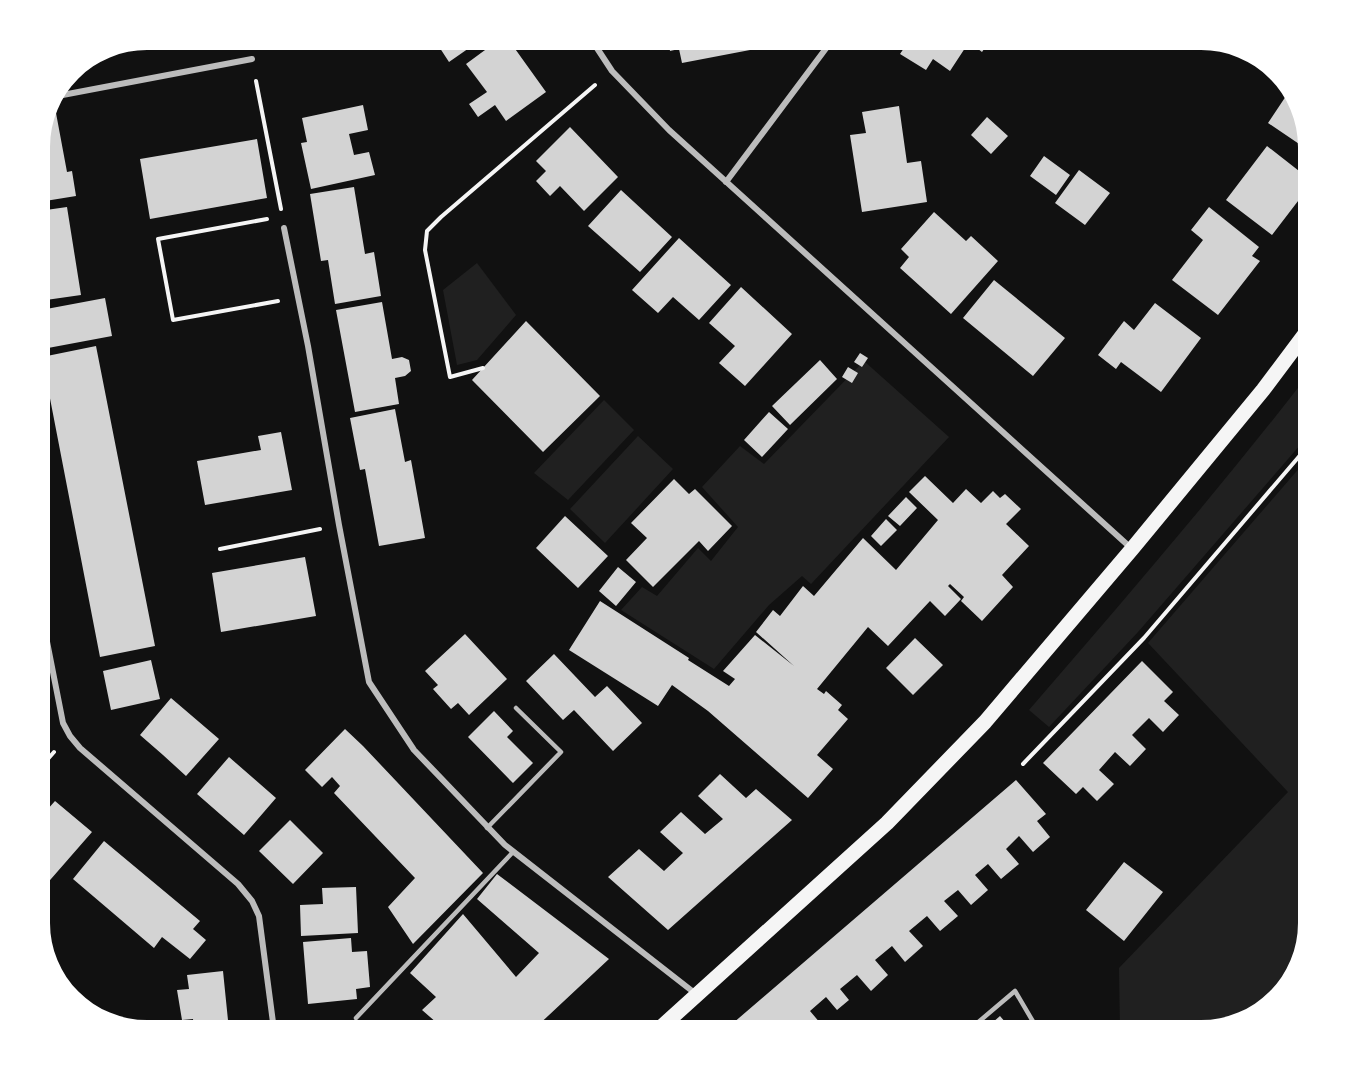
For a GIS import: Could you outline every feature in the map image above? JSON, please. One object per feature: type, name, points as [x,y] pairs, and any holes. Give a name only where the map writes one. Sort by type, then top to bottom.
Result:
[{"type":"main road","points":[[669,1020],[887,823],[1000,705],[1132,549],[1263,390],[1298,343]]},
{"type":"street","points":[[598,50],[612,71],[669,130],[1132,549]]},
{"type":"street","points":[[726,182],[825,50]]},
{"type":"street","points":[[66,94],[252,59]]},
{"type":"street","points":[[284,228],[308,346],[369,682],[414,750],[487,828],[513,852],[697,995]]},
{"type":"street","points":[[50,657],[63,723],[70,736],[94,760],[238,884],[252,902],[259,916],[273,1020]]},
{"type":"lane","points":[[487,828],[561,752],[516,708]]},
{"type":"lane","points":[[356,1018],[513,852]]},
{"type":"lane","points":[[981,1020],[1015,991],[1032,1020]]},
{"type":"path","points":[[252,59],[284,228]]},
{"type":"path","points":[[483,368],[450,377],[425,250],[427,231],[441,216],[612,71]]},
{"type":"path","points":[[282,216],[158,239],[173,320],[298,297]]},
{"type":"path","points":[[1023,764],[1144,638],[1298,458]]},
{"type":"path","points":[[220,549],[339,525]]},
{"type":"shaded area","points":[[477,263],[516,315],[477,360],[457,365],[443,290]]},
{"type":"shaded area","points":[[864,361],[949,437],[811,584],[802,576],[769,605],[714,669],[621,610],[642,587],[657,596],[698,548],[711,561],[738,527],[702,487],[740,446],[764,464]]},
{"type":"shaded area","points":[[1298,388],[1298,448],[1138,632],[1049,727],[1029,710],[1206,503]]},
{"type":"shaded area","points":[[604,400],[634,430],[568,500],[534,473]]},
{"type":"shaded area","points":[[638,436],[673,469],[605,543],[570,509]]},
{"type":"shaded area","points":[[1298,470],[1297,935],[1285,971],[1260,999],[1243,1009],[1213,1019],[1120,1020],[1119,968],[1288,792],[1148,643]]},
{"type":"building","points":[[441,50],[466,50],[449,62]]},
{"type":"building","points":[[485,50],[516,50],[546,92],[506,121],[495,105],[478,117],[469,104],[487,92],[466,64]]},
{"type":"building","points":[[679,50],[750,50],[682,63]]},
{"type":"building","points":[[903,50],[964,50],[950,71],[933,59],[926,70],[900,54]]},
{"type":"building","points":[[1284,99],[1296,128],[1298,143],[1268,123]]},
{"type":"building","points":[[363,105],[368,130],[349,134],[354,155],[369,152],[375,175],[311,189],[301,143],[307,142],[302,118]]},
{"type":"building","points":[[899,106],[907,163],[921,161],[927,202],[862,212],[850,135],[866,133],[862,112]]},
{"type":"building","points":[[56,113],[67,172],[72,171],[76,196],[50,200],[50,140]]},
{"type":"building","points":[[987,117],[1008,136],[991,154],[971,135]]},
{"type":"building","points":[[570,127],[618,177],[584,211],[560,186],[550,196],[536,181],[546,171],[536,161]]},
{"type":"building","points":[[257,139],[267,198],[150,219],[140,159]]},
{"type":"building","points":[[1267,146],[1298,170],[1298,201],[1272,235],[1226,200]]},
{"type":"building","points":[[1044,156],[1070,175],[1056,195],[1030,176]]},
{"type":"building","points":[[1079,170],[1110,193],[1085,225],[1055,203]]},
{"type":"building","points":[[354,187],[365,254],[374,252],[381,296],[335,304],[328,260],[321,261],[310,194]]},
{"type":"building","points":[[621,190],[672,237],[640,272],[588,226]]},
{"type":"building","points":[[67,207],[81,295],[50,299],[50,209]]},
{"type":"building","points":[[1209,207],[1259,247],[1252,256],[1260,261],[1218,315],[1172,280],[1203,240],[1191,230]]},
{"type":"building","points":[[934,212],[966,241],[971,236],[998,261],[951,314],[900,268],[909,257],[901,249]]},
{"type":"building","points":[[679,238],[731,285],[699,320],[673,297],[658,313],[632,290]]},
{"type":"building","points":[[994,280],[1065,338],[1033,376],[963,318]]},
{"type":"building","points":[[741,287],[792,334],[745,386],[719,363],[735,346],[709,323]]},
{"type":"building","points":[[105,298],[112,336],[50,348],[50,308]]},
{"type":"building","points":[[382,302],[392,359],[402,357],[409,360],[411,371],[405,376],[395,378],[399,404],[355,412],[336,310]]},
{"type":"building","points":[[1155,303],[1201,338],[1161,392],[1121,362],[1116,369],[1098,355],[1124,321],[1134,330]]},
{"type":"building","points":[[526,321],[600,396],[543,452],[472,380]]},
{"type":"building","points":[[96,346],[155,646],[100,657],[50,398],[50,355]]},
{"type":"building","points":[[860,353],[868,358],[862,367],[854,362]]},
{"type":"building","points":[[820,360],[837,379],[790,425],[772,406]]},
{"type":"building","points":[[848,367],[858,373],[852,383],[842,377]]},
{"type":"building","points":[[395,409],[405,462],[411,460],[425,538],[379,546],[365,469],[360,470],[350,418]]},
{"type":"building","points":[[769,412],[788,429],[762,457],[744,440]]},
{"type":"building","points":[[281,432],[292,490],[205,505],[197,461],[261,450],[258,436]]},
{"type":"building","points":[[925,476],[953,503],[966,489],[981,503],[993,491],[1000,498],[1005,494],[1021,509],[1006,524],[1029,546],[1002,575],[1013,587],[982,621],[961,601],[964,597],[950,584],[948,586],[961,599],[945,616],[930,601],[888,646],[868,627],[817,689],[824,694],[826,691],[842,705],[838,710],[848,719],[817,755],[833,769],[808,798],[708,711],[672,685],[658,706],[569,650],[600,601],[729,686],[735,679],[723,671],[755,635],[794,666],[756,632],[773,610],[780,616],[803,586],[814,596],[863,538],[896,570],[938,520],[909,492]]},
{"type":"building","points":[[674,479],[689,494],[695,489],[732,526],[708,551],[699,541],[653,587],[626,560],[647,538],[631,523]]},
{"type":"building","points":[[906,497],[917,508],[900,526],[888,516]]},
{"type":"building","points":[[565,516],[608,556],[578,588],[536,548]]},
{"type":"building","points":[[886,519],[897,530],[881,546],[871,536]]},
{"type":"building","points":[[305,557],[316,616],[221,632],[212,573]]},
{"type":"building","points":[[618,567],[636,582],[616,606],[599,591]]},
{"type":"building","points":[[465,634],[507,679],[469,715],[458,703],[451,709],[433,689],[438,685],[425,671]]},
{"type":"building","points":[[915,638],[943,665],[913,695],[886,668]]},
{"type":"building","points":[[554,654],[595,697],[607,686],[642,723],[613,751],[574,710],[563,720],[526,681]]},
{"type":"building","points":[[151,660],[160,699],[111,710],[103,671]]},
{"type":"building","points":[[1142,661],[1173,692],[1164,701],[1179,715],[1163,732],[1149,718],[1132,735],[1146,749],[1130,766],[1115,752],[1099,770],[1114,784],[1097,801],[1083,787],[1076,794],[1043,763]]},
{"type":"building","points":[[171,698],[219,739],[186,776],[140,735]]},
{"type":"building","points":[[494,711],[513,731],[507,737],[533,763],[513,783],[468,737]]},
{"type":"building","points":[[345,729],[483,873],[413,944],[388,907],[415,878],[334,793],[340,786],[332,777],[322,787],[305,770]]},
{"type":"building","points":[[229,757],[276,798],[244,835],[197,794]]},
{"type":"building","points":[[720,774],[746,798],[756,789],[792,820],[668,930],[608,877],[639,849],[664,871],[683,853],[660,832],[681,812],[705,834],[723,819],[698,796]]},
{"type":"building","points":[[1016,780],[1046,814],[1037,821],[1050,837],[1033,852],[1019,836],[1006,849],[1019,864],[1001,879],[988,864],[975,875],[988,890],[971,905],[958,890],[944,901],[958,916],[940,931],[927,916],[909,931],[923,946],[905,962],[892,946],[875,960],[888,975],[871,991],[857,975],[840,989],[849,1000],[837,1010],[826,997],[810,1011],[818,1020],[737,1020]]},
{"type":"building","points":[[55,801],[92,832],[50,880],[50,807]]},
{"type":"building","points":[[290,820],[323,853],[293,884],[259,851]]},
{"type":"building","points":[[104,841],[200,921],[193,929],[206,940],[190,959],[162,937],[154,948],[73,879]]},
{"type":"building","points":[[1124,862],[1163,892],[1124,941],[1086,910]]},
{"type":"building","points":[[497,874],[609,959],[544,1020],[434,1020],[422,1010],[436,997],[410,973],[463,914],[516,977],[539,953],[477,899]]},
{"type":"building","points":[[356,887],[358,933],[301,936],[300,905],[323,904],[322,888]]},
{"type":"building","points":[[351,938],[352,952],[367,951],[370,987],[356,989],[357,999],[308,1004],[303,942]]},
{"type":"building","points":[[223,971],[228,1020],[182,1020],[177,990],[189,989],[187,975]]}]
